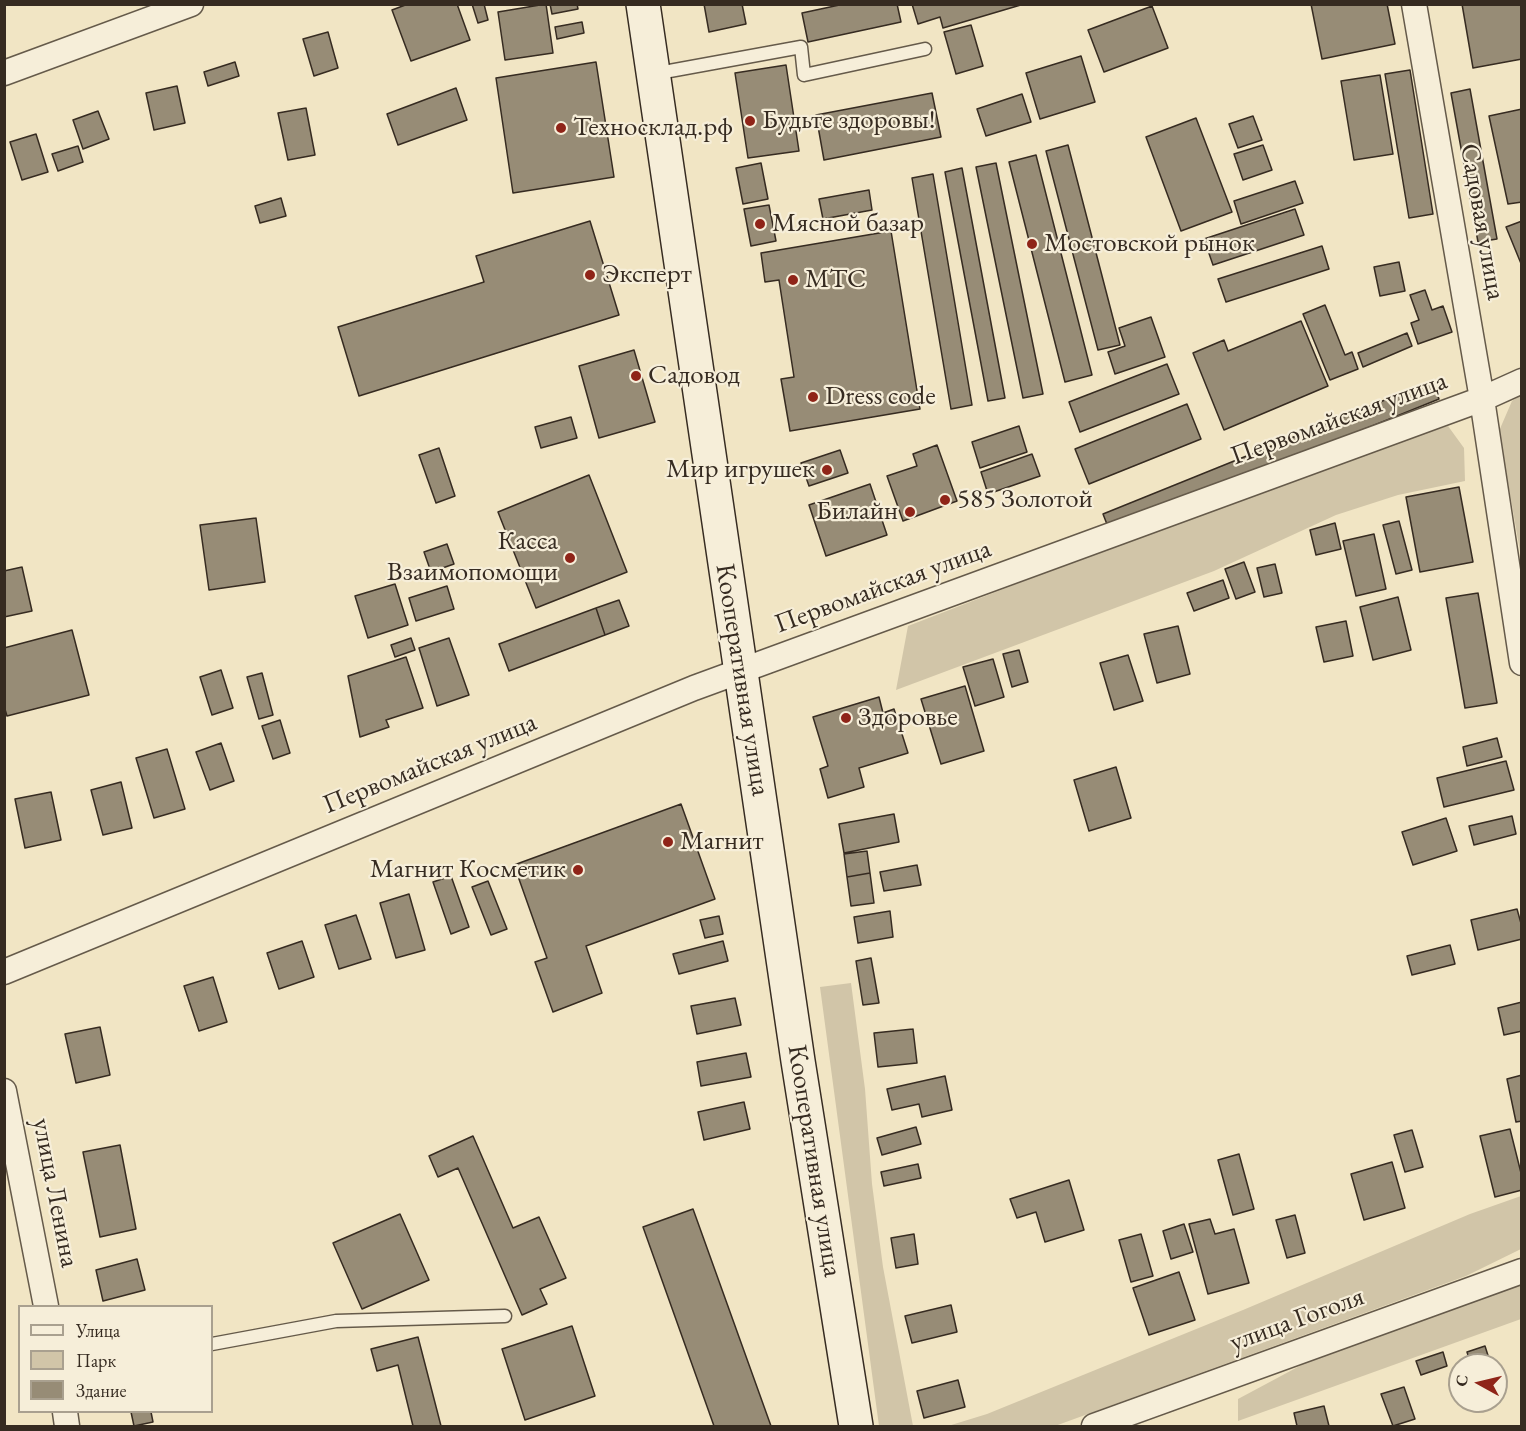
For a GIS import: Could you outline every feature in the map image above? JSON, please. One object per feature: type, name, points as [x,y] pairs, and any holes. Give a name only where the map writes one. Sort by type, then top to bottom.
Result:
[{"type":"street","points":[[4,73],[191,4]]},
{"type":"street","name":"Кооперативная улица","points":[[643,4],[798,1061],[856,1426]]},
{"type":"street","name":"Садовая улица","points":[[1414,4],[1482,399],[1521,663]]},
{"type":"street","name":"Первомайская улица","points":[[4,972],[694,688],[1482,399],[1521,381]]},
{"type":"street","name":"улица Ленина","points":[[4,1091],[46,1305]]},
{"type":"street","name":"улица Гоголя","points":[[1094,1426],[1521,1271]]},
{"type":"lane","points":[[653,74],[801,47],[804,75],[925,49]]},
{"type":"lane","points":[[213,1344],[336,1321],[505,1316]]},
{"type":"green space","points":[[1521,395],[1521,557],[1499,431],[1512,401]]},
{"type":"green space","points":[[1448,426],[1464,448],[1465,481],[1398,495],[1336,515],[1214,571],[896,690],[908,626],[1313,469]]},
{"type":"green space","points":[[851,983],[865,1089],[872,1184],[883,1267],[913,1426],[879,1426],[820,987]]},
{"type":"green space","points":[[1521,1196],[1521,1249],[1466,1276],[1055,1426],[948,1426],[987,1414],[1243,1310],[1470,1214]]},
{"type":"green space","points":[[1521,1285],[1521,1319],[1238,1421],[1238,1399],[1309,1361]]},
{"type":"building","points":[[408,4],[457,4],[470,40],[411,61],[392,10]]},
{"type":"building","points":[[472,4],[484,4],[488,20],[478,23]]},
{"type":"building","points":[[546,4],[553,53],[505,60],[498,12]]},
{"type":"building","points":[[550,4],[577,4],[578,9],[552,14]]},
{"type":"building","points":[[704,4],[742,4],[746,24],[709,32]]},
{"type":"building","points":[[844,4],[897,4],[901,22],[808,42],[802,13]]},
{"type":"building","points":[[912,4],[1024,4],[943,28],[940,17],[918,24]]},
{"type":"building","points":[[1311,4],[1387,4],[1395,44],[1322,59]]},
{"type":"building","points":[[1462,4],[1522,4],[1522,59],[1473,68]]},
{"type":"building","points":[[1152,6],[1168,48],[1104,72],[1088,30]]},
{"type":"building","points":[[582,22],[584,33],[557,39],[555,27]]},
{"type":"building","points":[[971,25],[983,66],[956,74],[944,32]]},
{"type":"building","points":[[328,32],[338,68],[314,76],[303,39]]},
{"type":"building","points":[[1081,56],[1095,102],[1040,119],[1026,73]]},
{"type":"building","points":[[235,62],[239,76],[208,86],[204,72]]},
{"type":"building","points":[[596,62],[614,177],[513,193],[496,78]]},
{"type":"building","points":[[786,65],[799,151],[748,158],[735,73]]},
{"type":"building","points":[[1410,70],[1433,214],[1409,218],[1385,74]]},
{"type":"building","points":[[1380,75],[1393,154],[1354,160],[1341,81]]},
{"type":"building","points":[[177,86],[185,123],[154,130],[146,93]]},
{"type":"building","points":[[456,88],[467,120],[398,145],[387,114]]},
{"type":"building","points":[[1470,89],[1497,239],[1478,242],[1451,93]]},
{"type":"building","points":[[932,93],[941,137],[824,160],[816,115]]},
{"type":"building","points":[[1022,94],[1031,122],[986,136],[977,109]]},
{"type":"building","points":[[306,108],[315,155],[288,160],[278,113]]},
{"type":"building","points":[[1522,109],[1522,202],[1508,204],[1489,116]]},
{"type":"building","points":[[98,111],[109,139],[83,149],[73,120]]},
{"type":"building","points":[[1253,116],[1262,140],[1238,148],[1229,124]]},
{"type":"building","points":[[1196,118],[1232,212],[1181,231],[1146,137]]},
{"type":"building","points":[[36,134],[48,172],[22,180],[10,142]]},
{"type":"building","points":[[1068,145],[1120,345],[1098,350],[1046,151]]},
{"type":"building","points":[[1263,145],[1272,170],[1243,180],[1234,154]]},
{"type":"building","points":[[78,146],[83,162],[58,171],[52,154]]},
{"type":"building","points":[[1036,155],[1092,375],[1065,382],[1009,162]]},
{"type":"building","points":[[761,163],[768,199],[743,204],[736,168]]},
{"type":"building","points":[[996,163],[1043,394],[1023,398],[976,167]]},
{"type":"building","points":[[962,168],[1005,398],[988,401],[945,172]]},
{"type":"building","points":[[933,174],[972,405],[951,409],[912,178]]},
{"type":"building","points":[[1295,181],[1303,203],[1241,224],[1234,201]]},
{"type":"building","points":[[869,190],[872,210],[823,219],[819,199]]},
{"type":"building","points":[[281,198],[286,216],[260,223],[255,206]]},
{"type":"building","points":[[769,205],[776,241],[751,246],[744,209]]},
{"type":"building","points":[[1295,209],[1304,235],[1213,265],[1204,239]]},
{"type":"building","points":[[590,221],[619,315],[359,396],[338,327],[484,282],[476,256]]},
{"type":"building","points":[[1522,221],[1522,266],[1506,227]]},
{"type":"building","points":[[891,231],[920,409],[790,431],[781,379],[794,377],[779,280],[765,282],[761,253]]},
{"type":"building","points":[[1322,246],[1329,269],[1226,302],[1218,279]]},
{"type":"building","points":[[1399,262],[1405,291],[1380,296],[1374,267]]},
{"type":"building","points":[[1425,290],[1432,310],[1443,306],[1452,332],[1418,344],[1411,323],[1419,320],[1410,295]]},
{"type":"building","points":[[1325,305],[1345,355],[1352,352],[1358,369],[1330,380],[1303,314]]},
{"type":"building","points":[[1151,317],[1165,357],[1115,374],[1108,352],[1125,346],[1119,328]]},
{"type":"building","points":[[1301,321],[1328,386],[1224,430],[1193,353],[1224,340],[1228,351]]},
{"type":"building","points":[[1407,333],[1412,346],[1363,367],[1358,353]]},
{"type":"building","points":[[634,350],[655,422],[599,438],[579,366]]},
{"type":"building","points":[[1167,364],[1179,394],[1080,432],[1069,402]]},
{"type":"building","points":[[1432,381],[1439,399],[1110,532],[1103,514]]},
{"type":"building","points":[[1187,404],[1201,439],[1089,484],[1075,449]]},
{"type":"building","points":[[571,417],[577,438],[541,448],[535,427]]},
{"type":"building","points":[[1019,426],[1027,452],[980,468],[972,442]]},
{"type":"building","points":[[937,445],[957,501],[903,521],[887,476],[917,466],[913,454]]},
{"type":"building","points":[[439,448],[455,496],[436,503],[419,455]]},
{"type":"building","points":[[840,450],[848,473],[809,486],[801,463]]},
{"type":"building","points":[[1032,454],[1040,476],[988,494],[981,472]]},
{"type":"building","points":[[589,475],[627,572],[536,608],[498,512]]},
{"type":"building","points":[[870,484],[887,535],[826,556],[809,505]]},
{"type":"building","points":[[1459,487],[1473,562],[1420,572],[1406,497]]},
{"type":"building","points":[[256,518],[265,582],[209,590],[200,525]]},
{"type":"building","points":[[1399,521],[1412,570],[1396,574],[1383,525]]},
{"type":"building","points":[[1335,523],[1341,549],[1316,555],[1310,530]]},
{"type":"building","points":[[1374,534],[1386,589],[1356,596],[1343,541]]},
{"type":"building","points":[[447,544],[454,564],[431,572],[424,552]]},
{"type":"building","points":[[1244,562],[1255,592],[1236,599],[1225,569]]},
{"type":"building","points":[[1275,564],[1282,593],[1264,597],[1257,568]]},
{"type":"building","points":[[22,567],[32,611],[4,617],[4,571]]},
{"type":"building","points":[[1223,580],[1229,598],[1194,611],[1187,593]]},
{"type":"building","points":[[395,584],[408,625],[368,638],[355,596]]},
{"type":"building","points":[[447,586],[454,609],[416,621],[409,598]]},
{"type":"building","points":[[1478,593],[1497,703],[1465,708],[1446,598]]},
{"type":"building","points":[[1398,597],[1411,650],[1373,660],[1360,607]]},
{"type":"building","points":[[619,600],[629,626],[605,635],[596,608]]},
{"type":"building","points":[[596,608],[605,635],[509,671],[499,644]]},
{"type":"building","points":[[1346,621],[1353,656],[1324,662],[1316,627]]},
{"type":"building","points":[[1178,626],[1190,674],[1157,683],[1144,634]]},
{"type":"building","points":[[72,630],[89,695],[7,716],[4,706],[4,648]]},
{"type":"building","points":[[411,638],[415,650],[395,657],[391,645]]},
{"type":"building","points":[[449,638],[469,695],[437,706],[419,648]]},
{"type":"building","points":[[1019,650],[1028,682],[1012,687],[1003,654]]},
{"type":"building","points":[[1128,655],[1143,701],[1114,710],[1100,663]]},
{"type":"building","points":[[406,657],[423,708],[386,720],[389,727],[360,737],[348,676]]},
{"type":"building","points":[[993,659],[1004,697],[975,706],[963,667]]},
{"type":"building","points":[[221,670],[233,708],[212,715],[200,677]]},
{"type":"building","points":[[262,673],[273,715],[259,719],[247,677]]},
{"type":"building","points":[[965,686],[984,751],[941,764],[921,699]]},
{"type":"building","points":[[879,697],[883,713],[894,709],[908,753],[859,768],[864,787],[828,798],[820,769],[828,766],[813,717]]},
{"type":"building","points":[[280,720],[290,753],[273,759],[262,726]]},
{"type":"building","points":[[1497,738],[1502,757],[1467,766],[1463,747]]},
{"type":"building","points":[[221,743],[234,781],[210,790],[196,752]]},
{"type":"building","points":[[167,749],[185,809],[154,818],[136,758]]},
{"type":"building","points":[[1506,761],[1514,790],[1444,807],[1437,778]]},
{"type":"building","points":[[1116,767],[1131,818],[1089,831],[1074,780]]},
{"type":"building","points":[[121,782],[132,828],[103,835],[91,790]]},
{"type":"building","points":[[51,792],[61,840],[25,848],[15,799]]},
{"type":"building","points":[[681,804],[715,899],[586,946],[602,993],[553,1012],[535,962],[547,958],[514,865]]},
{"type":"building","points":[[894,814],[899,842],[844,853],[839,824]]},
{"type":"building","points":[[1512,816],[1516,834],[1474,845],[1469,826]]},
{"type":"building","points":[[1446,818],[1457,851],[1413,865],[1402,832]]},
{"type":"building","points":[[867,851],[870,873],[847,877],[844,854]]},
{"type":"building","points":[[917,865],[921,885],[884,891],[880,872]]},
{"type":"building","points":[[870,873],[874,903],[851,906],[847,877]]},
{"type":"building","points":[[451,876],[469,927],[451,934],[433,882]]},
{"type":"building","points":[[488,881],[507,929],[491,935],[472,887]]},
{"type":"building","points":[[409,894],[425,950],[396,958],[380,903]]},
{"type":"building","points":[[1517,909],[1522,927],[1522,939],[1478,950],[1471,920]]},
{"type":"building","points":[[890,911],[893,937],[858,943],[854,917]]},
{"type":"building","points":[[356,915],[371,959],[339,969],[325,925]]},
{"type":"building","points":[[719,916],[723,934],[705,938],[700,920]]},
{"type":"building","points":[[302,941],[314,977],[279,989],[267,953]]},
{"type":"building","points":[[723,941],[728,961],[679,974],[673,954]]},
{"type":"building","points":[[1450,945],[1455,964],[1412,975],[1407,956]]},
{"type":"building","points":[[871,958],[879,1003],[863,1005],[856,961]]},
{"type":"building","points":[[213,977],[227,1022],[199,1031],[184,986]]},
{"type":"building","points":[[735,998],[741,1025],[697,1034],[691,1006]]},
{"type":"building","points":[[1522,1002],[1522,1031],[1504,1035],[1498,1008]]},
{"type":"building","points":[[100,1027],[110,1075],[76,1083],[65,1034]]},
{"type":"building","points":[[913,1029],[917,1063],[878,1067],[874,1033]]},
{"type":"building","points":[[746,1053],[751,1077],[701,1086],[697,1062]]},
{"type":"building","points":[[1522,1075],[1522,1121],[1516,1122],[1507,1079]]},
{"type":"building","points":[[945,1076],[952,1110],[922,1117],[919,1104],[892,1110],[887,1089]]},
{"type":"building","points":[[744,1102],[750,1129],[704,1140],[698,1112]]},
{"type":"building","points":[[916,1127],[921,1144],[882,1155],[877,1138]]},
{"type":"building","points":[[1510,1129],[1522,1177],[1522,1190],[1495,1197],[1480,1136]]},
{"type":"building","points":[[1412,1130],[1423,1167],[1405,1172],[1394,1135]]},
{"type":"building","points":[[473,1136],[513,1228],[539,1217],[566,1278],[540,1289],[547,1304],[522,1315],[458,1168],[438,1177],[429,1156]]},
{"type":"building","points":[[120,1145],[136,1229],[100,1237],[83,1152]]},
{"type":"building","points":[[1239,1154],[1254,1209],[1233,1215],[1218,1160]]},
{"type":"building","points":[[1392,1162],[1405,1208],[1364,1220],[1351,1174]]},
{"type":"building","points":[[918,1164],[921,1178],[884,1186],[881,1172]]},
{"type":"building","points":[[1069,1180],[1084,1230],[1045,1242],[1036,1212],[1017,1218],[1010,1199]]},
{"type":"building","points":[[693,1209],[771,1426],[714,1426],[643,1227]]},
{"type":"building","points":[[400,1214],[429,1280],[362,1309],[333,1243]]},
{"type":"building","points":[[1295,1215],[1305,1253],[1287,1258],[1276,1220]]},
{"type":"building","points":[[1210,1219],[1215,1234],[1234,1229],[1249,1283],[1208,1294],[1189,1224]]},
{"type":"building","points":[[1184,1224],[1193,1252],[1171,1259],[1163,1231]]},
{"type":"building","points":[[914,1234],[918,1264],[896,1268],[891,1238]]},
{"type":"building","points":[[1141,1234],[1153,1276],[1131,1282],[1119,1240]]},
{"type":"building","points":[[137,1259],[145,1290],[103,1301],[96,1270]]},
{"type":"building","points":[[1179,1272],[1195,1320],[1149,1335],[1133,1288]]},
{"type":"building","points":[[951,1305],[957,1332],[912,1343],[905,1316]]},
{"type":"building","points":[[572,1326],[595,1396],[525,1420],[502,1349]]},
{"type":"building","points":[[418,1337],[441,1426],[413,1426],[398,1365],[377,1371],[371,1349]]},
{"type":"building","points":[[1485,1346],[1487,1353],[1467,1353]]},
{"type":"building","points":[[1443,1352],[1447,1366],[1421,1375],[1416,1361]]},
{"type":"building","points":[[958,1380],[965,1407],[924,1418],[917,1391]]},
{"type":"building","points":[[1404,1387],[1415,1419],[1393,1426],[1381,1394]]},
{"type":"building","points":[[1324,1406],[1329,1426],[1297,1426],[1294,1413]]},
{"type":"building","points":[[131,1413],[151,1413],[153,1422],[134,1426]]},
{"type":"place","name":"Будьте здоровы!","points":[[750,121]]},
{"type":"place","name":"Техносклад.рф","points":[[561,128]]},
{"type":"place","name":"Мясной базар","points":[[760,224]]},
{"type":"place","name":"Мостовской рынок","points":[[1032,244]]},
{"type":"place","name":"Эксперт","points":[[590,275]]},
{"type":"place","name":"МТС","points":[[793,280]]},
{"type":"place","name":"Садовод","points":[[636,376]]},
{"type":"place","name":"Dress code","points":[[813,397]]},
{"type":"place","name":"Мир игрушек","points":[[827,470]]},
{"type":"place","name":"585 Золотой","points":[[945,500]]},
{"type":"place","name":"Билайн","points":[[910,512]]},
{"type":"place","name":"Касса Взаимопомощи","points":[[570,558]]},
{"type":"place","name":"Здоровье","points":[[846,718]]},
{"type":"place","name":"Магнит","points":[[668,842]]},
{"type":"place","name":"Магнит Косметик","points":[[578,870]]}]
